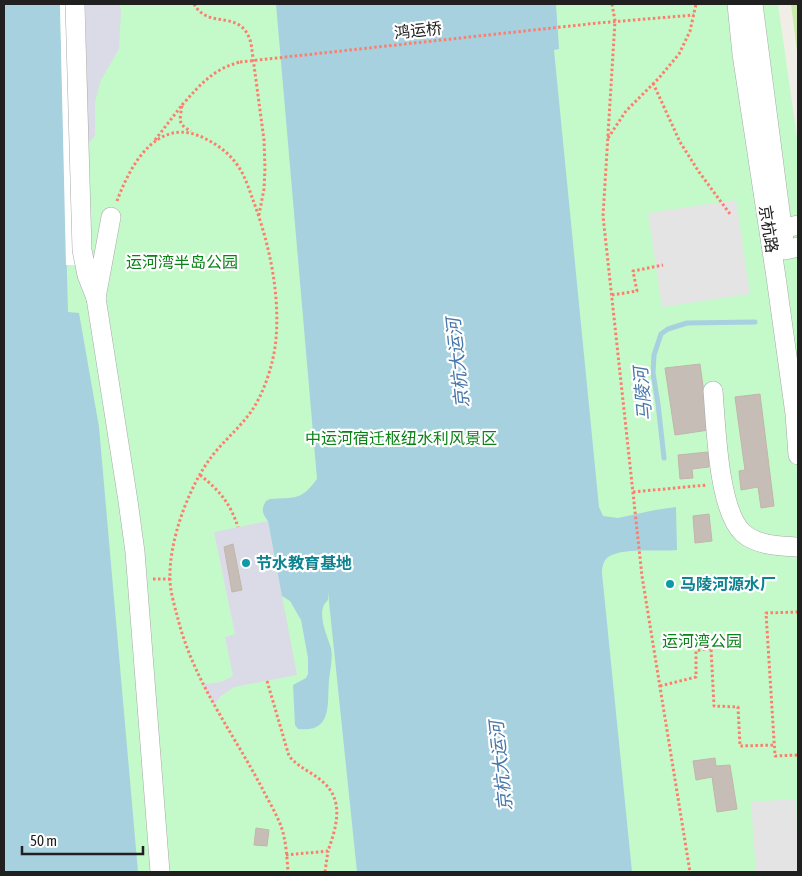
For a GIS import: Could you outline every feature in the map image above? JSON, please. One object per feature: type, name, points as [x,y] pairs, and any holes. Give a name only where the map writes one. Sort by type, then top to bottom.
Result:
[{"type":"street","points":[[75,4],[84,259],[96,298],[135,552],[160,872]]},
{"type":"street","name":"京杭路","points":[[737,4],[742,54],[787,239],[798,455]]},
{"type":"street","name":"京杭路","points":[[753,4],[787,239],[798,362]]},
{"type":"street","points":[[82,232],[110,222],[96,298]]},
{"type":"street","points":[[713,391],[722,484],[735,523],[743,532],[755,540],[774,546],[798,548]]},
{"type":"path","points":[[194,4],[202,14],[238,24],[245,28],[252,43],[265,158],[264,189],[259,216]]},
{"type":"path","points":[[612,4],[615,21],[603,216],[642,576],[690,872]]},
{"type":"path","points":[[608,139],[626,111],[679,54],[690,31],[696,4]]},
{"type":"path","name":"鸿运桥","points":[[110,222],[119,196],[136,163],[182,105],[212,74],[226,66],[240,62],[615,21],[694,15]]},
{"type":"path","points":[[653,83],[680,142],[699,172],[730,214]]},
{"type":"path","points":[[182,105],[180,122],[183,127],[225,151],[238,166],[247,184],[259,216],[274,281],[277,311],[273,360],[266,382],[248,417],[231,433],[211,457],[194,485],[181,516],[173,551],[170,579],[181,634],[190,658],[206,691],[267,797],[281,826],[288,872]]},
{"type":"path","points":[[153,142],[165,134],[180,131],[194,133]]},
{"type":"path","points":[[612,295],[636,291],[633,271],[664,265]]},
{"type":"path","points":[[200,475],[217,488],[224,497],[234,514],[238,527]]},
{"type":"path","points":[[633,492],[722,484]]},
{"type":"path","points":[[798,612],[766,613],[775,756],[798,755]]},
{"type":"path","points":[[660,686],[696,677],[696,651],[711,648],[714,706],[738,707],[740,746],[774,745]]},
{"type":"path","points":[[268,681],[289,756],[296,764],[324,783],[334,797],[337,806],[337,823],[328,851],[326,872]]},
{"type":"path","points":[[286,855],[328,851]]},
{"type":"green space","name":"中运河宿迁枢纽水利风景区","points":[[4,4],[778,4],[798,144],[798,872],[4,872]]},
{"type":"green space","points":[[791,4],[798,4],[798,59]]},
{"type":"shaded area","points":[[85,4],[120,4],[121,12],[119,49],[100,82],[95,103],[95,136],[88,144]]},
{"type":"shaded area","points":[[736,200],[750,294],[662,307],[648,213]]},
{"type":"shaded area","points":[[268,521],[297,675],[234,687],[220,697],[214,705],[203,684],[221,682],[233,676],[225,637],[235,634],[214,532]]},
{"type":"shaded area","points":[[796,799],[798,872],[756,872],[751,802]]},
{"type":"water","points":[[4,4],[60,4],[68,312],[79,313],[99,427],[138,872],[4,872]]},
{"type":"water","name":"京杭大运河","points":[[276,4],[556,4],[559,49],[554,50],[599,507],[603,516],[618,518],[676,507],[677,550],[621,552],[607,558],[602,569],[632,872],[357,872],[328,592],[328,600],[322,610],[322,617],[332,652],[328,707],[323,722],[317,726],[309,729],[298,729],[295,725],[293,685],[306,678],[308,674],[308,658],[301,620],[290,601],[282,596],[268,521],[263,514],[263,507],[266,501],[270,499],[297,497],[306,491],[317,479]]},
{"type":"pier","points":[[60,4],[85,4],[91,253],[77,265],[66,265]]},
{"type":"building","points":[[700,364],[709,430],[675,435],[665,368]]},
{"type":"building","points":[[760,394],[774,506],[761,508],[758,487],[741,490],[739,471],[745,470],[735,397]]},
{"type":"building","points":[[708,452],[709,467],[692,469],[693,478],[680,479],[678,455]]},
{"type":"building","points":[[709,514],[712,541],[695,543],[693,516]]},
{"type":"building","points":[[233,544],[242,590],[232,592],[224,547]]},
{"type":"building","points":[[715,758],[716,766],[730,765],[737,809],[717,812],[712,777],[696,780],[693,761]]},
{"type":"building","points":[[256,828],[269,830],[267,846],[254,845]]},
{"type":"waterway","name":"马陵河","points":[[664,458],[653,373],[654,355],[661,334],[668,329],[687,323],[755,322]]},
{"type":"place","name":"节水教育基地","points":[[246,563]]},
{"type":"place","name":"马陵河源水厂","points":[[670,584]]},
{"type":"park label","name":"运河湾半岛公园","points":[[182,262]]},
{"type":"park label","name":"运河湾公园","points":[[702,641]]}]
